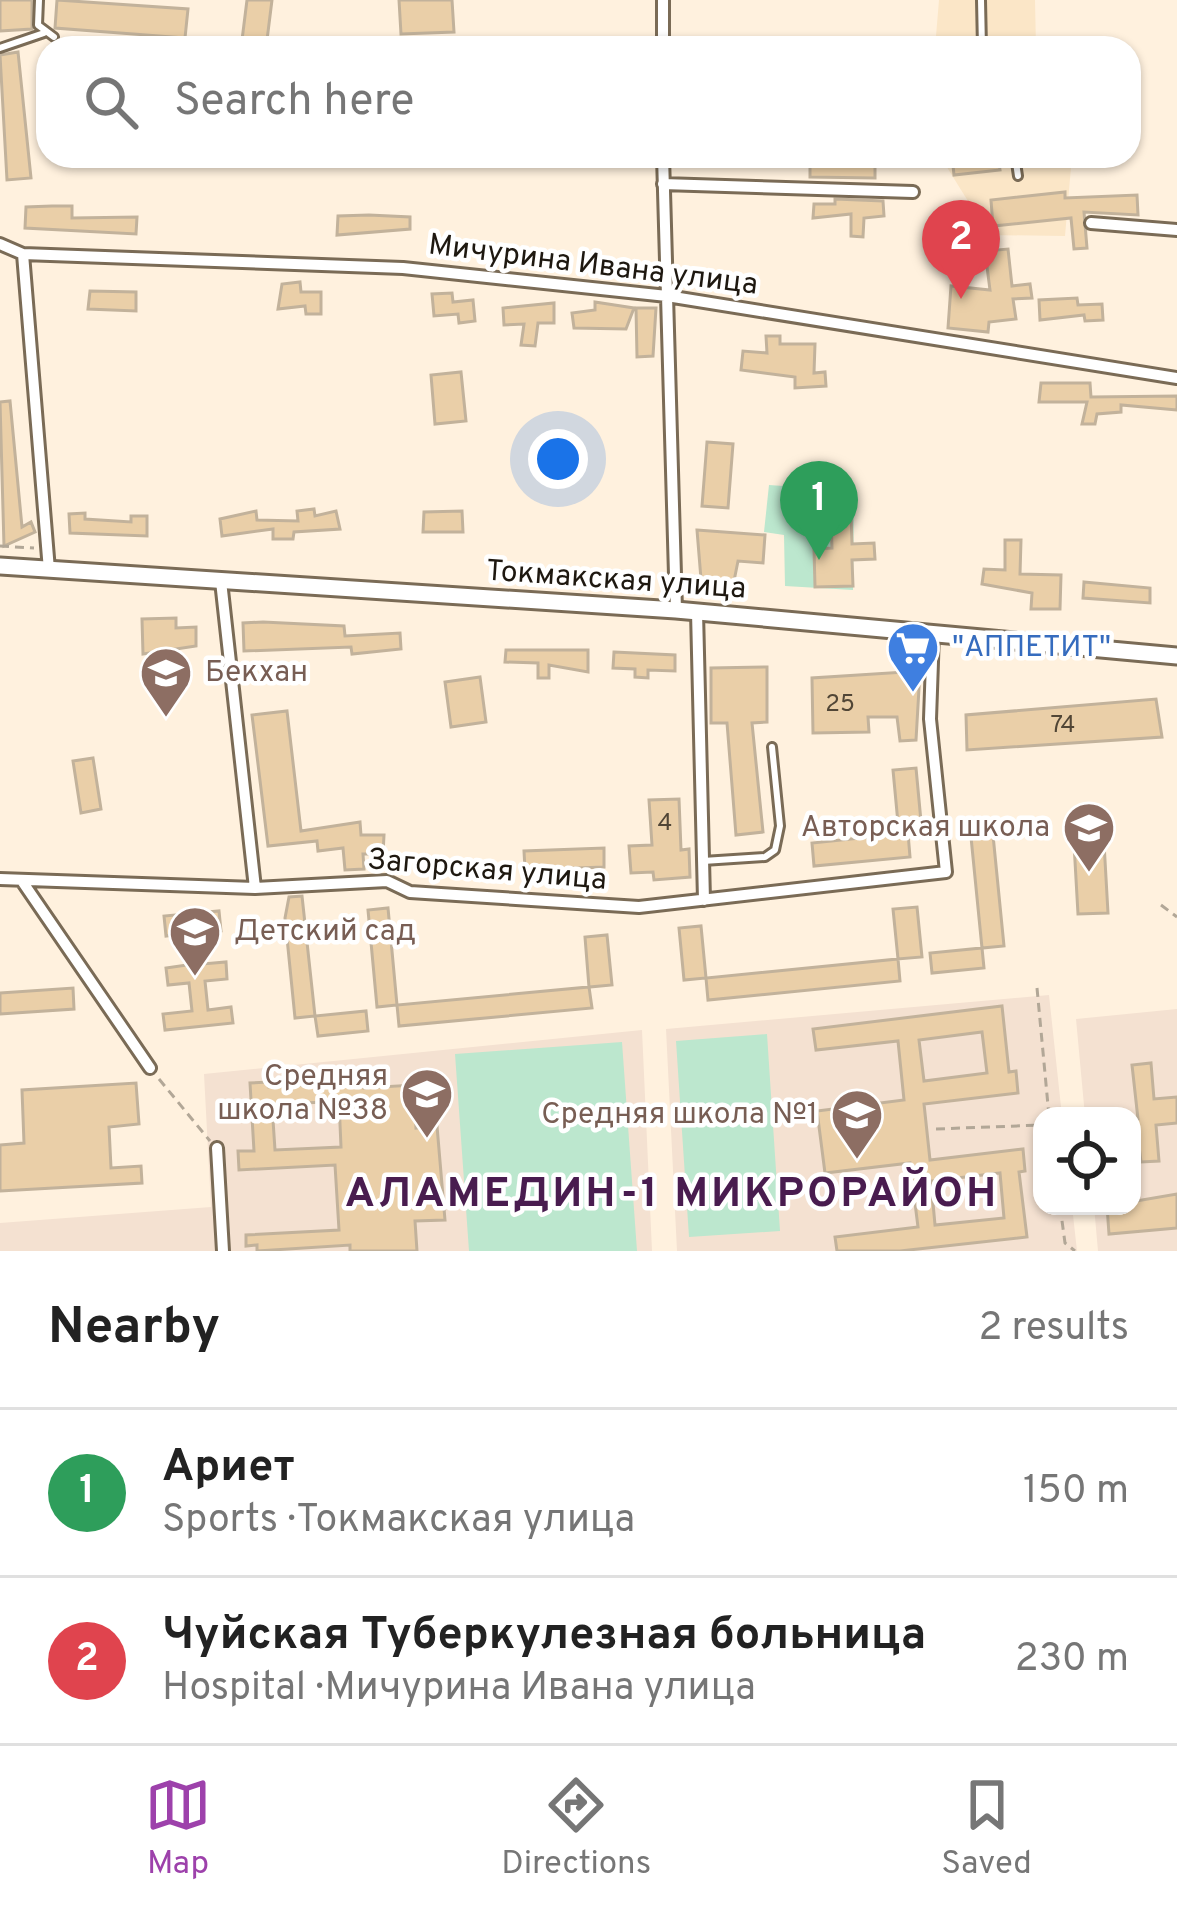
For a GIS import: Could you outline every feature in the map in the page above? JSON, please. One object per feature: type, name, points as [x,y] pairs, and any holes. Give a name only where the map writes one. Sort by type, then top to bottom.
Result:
[{"type":"main road","name":"Токмакская улица","points":[[0,566],[676,610],[1177,656]]},
{"type":"street","points":[[663,0],[663,36]]},
{"type":"street","points":[[664,168],[676,610]]},
{"type":"street","points":[[664,184],[913,192]]},
{"type":"street","points":[[1091,223],[1177,230]]},
{"type":"street","name":"Мичурина Ивана улица","points":[[0,243],[23,254],[403,268],[667,296],[1177,378]]},
{"type":"street","points":[[23,254],[50,570]]},
{"type":"street","points":[[221,581],[255,888]]},
{"type":"street","points":[[697,612],[704,900]]},
{"type":"street","name":"Загорская улица","points":[[0,879],[255,888],[387,881],[410,892],[639,908],[946,872],[930,719],[934,633]]},
{"type":"street","points":[[22,881],[150,1068]]},
{"type":"street","points":[[217,1148],[223,1251]]},
{"type":"lane","points":[[39,0],[37,20],[52,36]]},
{"type":"lane","points":[[981,0],[982,36]]},
{"type":"lane","points":[[0,48],[44,33]]},
{"type":"lane","points":[[1017,168],[1018,176]]},
{"type":"lane","points":[[703,861],[765,856],[775,850],[780,826],[772,747]]},
{"type":"path","points":[[0,546],[47,549]]},
{"type":"path","points":[[1161,905],[1177,916]]},
{"type":"path","points":[[1037,988],[1048,1107]]},
{"type":"path","points":[[150,1068],[217,1148]]},
{"type":"path","points":[[937,1129],[1033,1125]]},
{"type":"path","points":[[1061,1215],[1065,1243],[1075,1251]]},
{"type":"shaded area","points":[[939,0],[1035,0],[1036,36],[936,36]]},
{"type":"shaded area","points":[[947,168],[1071,168],[1065,236],[989,235]]},
{"type":"shaded area","name":"Средняя школа №1","points":[[1049,995],[1061,1107],[1033,1107],[1033,1215],[1073,1215],[1077,1251],[677,1251],[666,1029]]},
{"type":"shaded area","points":[[1177,1009],[1177,1251],[1098,1251],[1095,1215],[1141,1215],[1141,1107],[1084,1107],[1076,1019]]},
{"type":"shaded area","name":"Средняя школа №38","points":[[642,1030],[652,1251],[0,1251],[0,1223],[211,1207],[204,1074]]},
{"type":"green space","points":[[769,485],[854,491],[853,590],[785,586],[784,535],[764,532]]},
{"type":"green space","points":[[767,1034],[780,1231],[689,1237],[676,1041]]},
{"type":"green space","points":[[622,1042],[637,1251],[469,1251],[455,1054]]},
{"type":"building","points":[[0,0],[32,0],[32,29],[0,31]]},
{"type":"building","points":[[57,0],[188,9],[185,36],[55,28]]},
{"type":"building","points":[[247,0],[272,0],[268,36],[242,36]]},
{"type":"building","points":[[399,0],[452,0],[454,32],[401,34]]},
{"type":"building","points":[[18,52],[31,178],[7,180],[0,55]]},
{"type":"building","points":[[810,168],[875,168],[875,178],[810,177]]},
{"type":"building","points":[[953,168],[1000,170],[954,175]]},
{"type":"building","points":[[1065,192],[1065,198],[1137,195],[1138,215],[1084,212],[1087,248],[1074,249],[1071,218],[993,226],[991,200]]},
{"type":"building","points":[[835,199],[883,201],[884,216],[864,218],[863,237],[851,236],[851,214],[813,218],[814,204],[835,204]]},
{"type":"building","points":[[72,206],[72,218],[137,217],[136,234],[25,228],[26,207]]},
{"type":"building","points":[[338,216],[410,217],[410,229],[337,235]]},
{"type":"building","points":[[1008,249],[1012,286],[1030,284],[1032,298],[1013,299],[1016,319],[989,322],[988,332],[948,328],[951,286],[990,290],[985,251]]},
{"type":"building","points":[[300,282],[301,292],[321,292],[321,314],[306,314],[305,306],[278,309],[282,284]]},
{"type":"building","points":[[90,291],[136,292],[136,311],[88,309]]},
{"type":"building","points":[[452,293],[453,302],[473,300],[475,321],[459,323],[458,314],[434,316],[432,294]]},
{"type":"building","points":[[1077,298],[1078,305],[1102,304],[1103,320],[1085,321],[1084,315],[1040,320],[1039,300]]},
{"type":"building","points":[[595,302],[634,308],[626,329],[574,328],[572,313],[595,310]]},
{"type":"building","points":[[554,303],[554,323],[538,323],[535,346],[521,345],[524,324],[504,325],[503,308]]},
{"type":"building","points":[[636,308],[656,308],[653,356],[637,357]]},
{"type":"building","points":[[766,336],[780,336],[780,344],[815,344],[814,373],[825,372],[826,386],[795,388],[795,377],[741,370],[743,351],[767,353]]},
{"type":"building","points":[[461,372],[466,421],[435,424],[431,375]]},
{"type":"building","points":[[1041,383],[1090,383],[1091,397],[1177,396],[1177,410],[1121,405],[1121,412],[1097,414],[1095,424],[1082,424],[1087,402],[1039,402]]},
{"type":"building","points":[[10,401],[22,527],[31,522],[35,532],[4,546],[0,402]]},
{"type":"building","points":[[707,442],[733,444],[728,508],[702,506]]},
{"type":"building","points":[[314,509],[315,516],[336,511],[340,529],[294,532],[293,539],[273,539],[273,529],[222,536],[220,519],[256,511],[257,520],[298,521],[297,511]]},
{"type":"building","points":[[462,511],[463,532],[423,532],[424,512]]},
{"type":"building","points":[[85,513],[85,519],[131,522],[131,516],[147,516],[147,536],[70,533],[69,514]]},
{"type":"building","points":[[831,513],[851,513],[852,544],[874,543],[875,559],[852,560],[853,586],[815,587],[814,549],[832,548]]},
{"type":"building","points":[[697,530],[765,535],[763,563],[738,561],[734,581],[701,579]]},
{"type":"building","points":[[1005,540],[1021,540],[1020,574],[1061,575],[1060,609],[1031,609],[1032,593],[982,584],[984,569],[1005,570]]},
{"type":"building","points":[[1084,582],[1150,588],[1150,603],[1083,598]]},
{"type":"building","points":[[176,618],[176,628],[196,627],[196,646],[143,654],[142,619]]},
{"type":"building","points":[[243,623],[344,626],[345,636],[400,633],[401,649],[352,654],[351,647],[244,651]]},
{"type":"building","points":[[506,650],[588,650],[588,672],[549,665],[549,678],[538,678],[538,663],[505,662]]},
{"type":"building","points":[[614,652],[675,655],[675,671],[648,670],[648,678],[635,677],[635,669],[613,668]]},
{"type":"building","points":[[767,667],[767,722],[752,723],[763,832],[736,835],[727,723],[711,723],[711,668]]},
{"type":"building","points":[[920,671],[916,740],[900,741],[897,717],[868,717],[869,732],[813,733],[812,678]]},
{"type":"building","points":[[480,677],[486,722],[451,727],[445,682]]},
{"type":"building","points":[[1156,699],[1162,737],[967,750],[966,715]]},
{"type":"building","points":[[287,711],[301,831],[360,822],[361,835],[384,835],[383,854],[363,854],[364,869],[345,870],[343,848],[318,851],[317,841],[268,846],[252,715]]},
{"type":"building","points":[[93,758],[101,809],[81,813],[73,761]]},
{"type":"building","points":[[916,768],[922,832],[899,834],[893,770]]},
{"type":"building","points":[[679,799],[681,850],[689,849],[690,877],[654,880],[653,872],[631,873],[629,846],[652,845],[649,800]]},
{"type":"building","points":[[992,825],[1004,946],[982,948],[970,827]]},
{"type":"building","points":[[1103,825],[1108,913],[1078,914],[1073,826]]},
{"type":"building","points":[[908,833],[910,857],[814,866],[812,843]]},
{"type":"building","points":[[604,848],[604,867],[525,870],[524,851]]},
{"type":"building","points":[[302,896],[315,1016],[295,1018],[285,918],[289,897]]},
{"type":"building","points":[[917,907],[922,957],[898,959],[893,909]]},
{"type":"building","points":[[388,908],[397,1005],[377,1007],[368,910]]},
{"type":"building","points":[[219,911],[221,931],[200,933],[203,964],[226,962],[227,979],[205,981],[208,1010],[231,1007],[233,1023],[165,1030],[163,1014],[192,1011],[189,983],[168,985],[166,968],[187,965],[184,934],[166,936],[164,916]]},
{"type":"building","points":[[701,926],[706,978],[684,980],[679,928]]},
{"type":"building","points":[[607,935],[612,985],[589,987],[585,937]]},
{"type":"building","points":[[982,948],[984,968],[932,973],[930,953]]},
{"type":"building","points":[[898,959],[900,981],[708,1000],[706,978]]},
{"type":"building","points":[[589,987],[592,1008],[399,1026],[397,1005]]},
{"type":"building","points":[[73,988],[74,1009],[0,1014],[0,993]]},
{"type":"building","points":[[1002,1006],[1009,1072],[1016,1071],[1018,1093],[924,1104],[930,1160],[1023,1149],[1025,1171],[1019,1172],[1027,1237],[900,1251],[837,1251],[835,1237],[918,1227],[910,1163],[825,1173],[817,1111],[904,1100],[898,1041],[816,1050],[813,1029]],"holes":[[[982,1032],[987,1073],[924,1081],[919,1040]],[[1000,1173],[1004,1218],[935,1225],[931,1181]]]},
{"type":"building","points":[[366,1011],[368,1031],[318,1036],[315,1016]]},
{"type":"building","points":[[1151,1063],[1154,1099],[1177,1097],[1177,1123],[1156,1125],[1159,1161],[1141,1162],[1141,1107],[1137,1107],[1132,1065]]},
{"type":"building","points":[[364,1081],[364,1088],[414,1085],[416,1128],[437,1126],[445,1220],[415,1221],[417,1251],[350,1251],[350,1245],[257,1251],[257,1245],[246,1246],[246,1235],[339,1230],[335,1165],[239,1170],[238,1151],[254,1151],[250,1083],[269,1082],[269,1087]],"holes":[[[339,1101],[341,1147],[275,1150],[272,1105]]]},
{"type":"building","points":[[136,1083],[139,1124],[109,1127],[111,1168],[141,1166],[142,1183],[0,1191],[0,1145],[24,1143],[22,1090]]},
{"type":"building","points":[[1177,1194],[1177,1228],[1109,1234],[1108,1215],[1141,1215],[1141,1200]]},
{"type":"place","name":"Чуйская Туберкулезная больница","points":[[961,299]]},
{"type":"place","name":"Ариет","points":[[819,560]]},
{"type":"place","name":"\"АППЕТИТ\"","points":[[913,694]]},
{"type":"place","name":"Бекхан","points":[[166,719]]},
{"type":"place","name":"Авторская школа","points":[[1089,874]]},
{"type":"place","name":"Детский сад","points":[[195,978]]},
{"type":"place","name":"Средняя школа №38","points":[[427,1140]]},
{"type":"place","name":"Средняя школа №1","points":[[857,1161]]},
{"type":"district","name":"АЛАМЕДИН-1 МИКРОРАЙОН","points":[[672,1195]]}]
